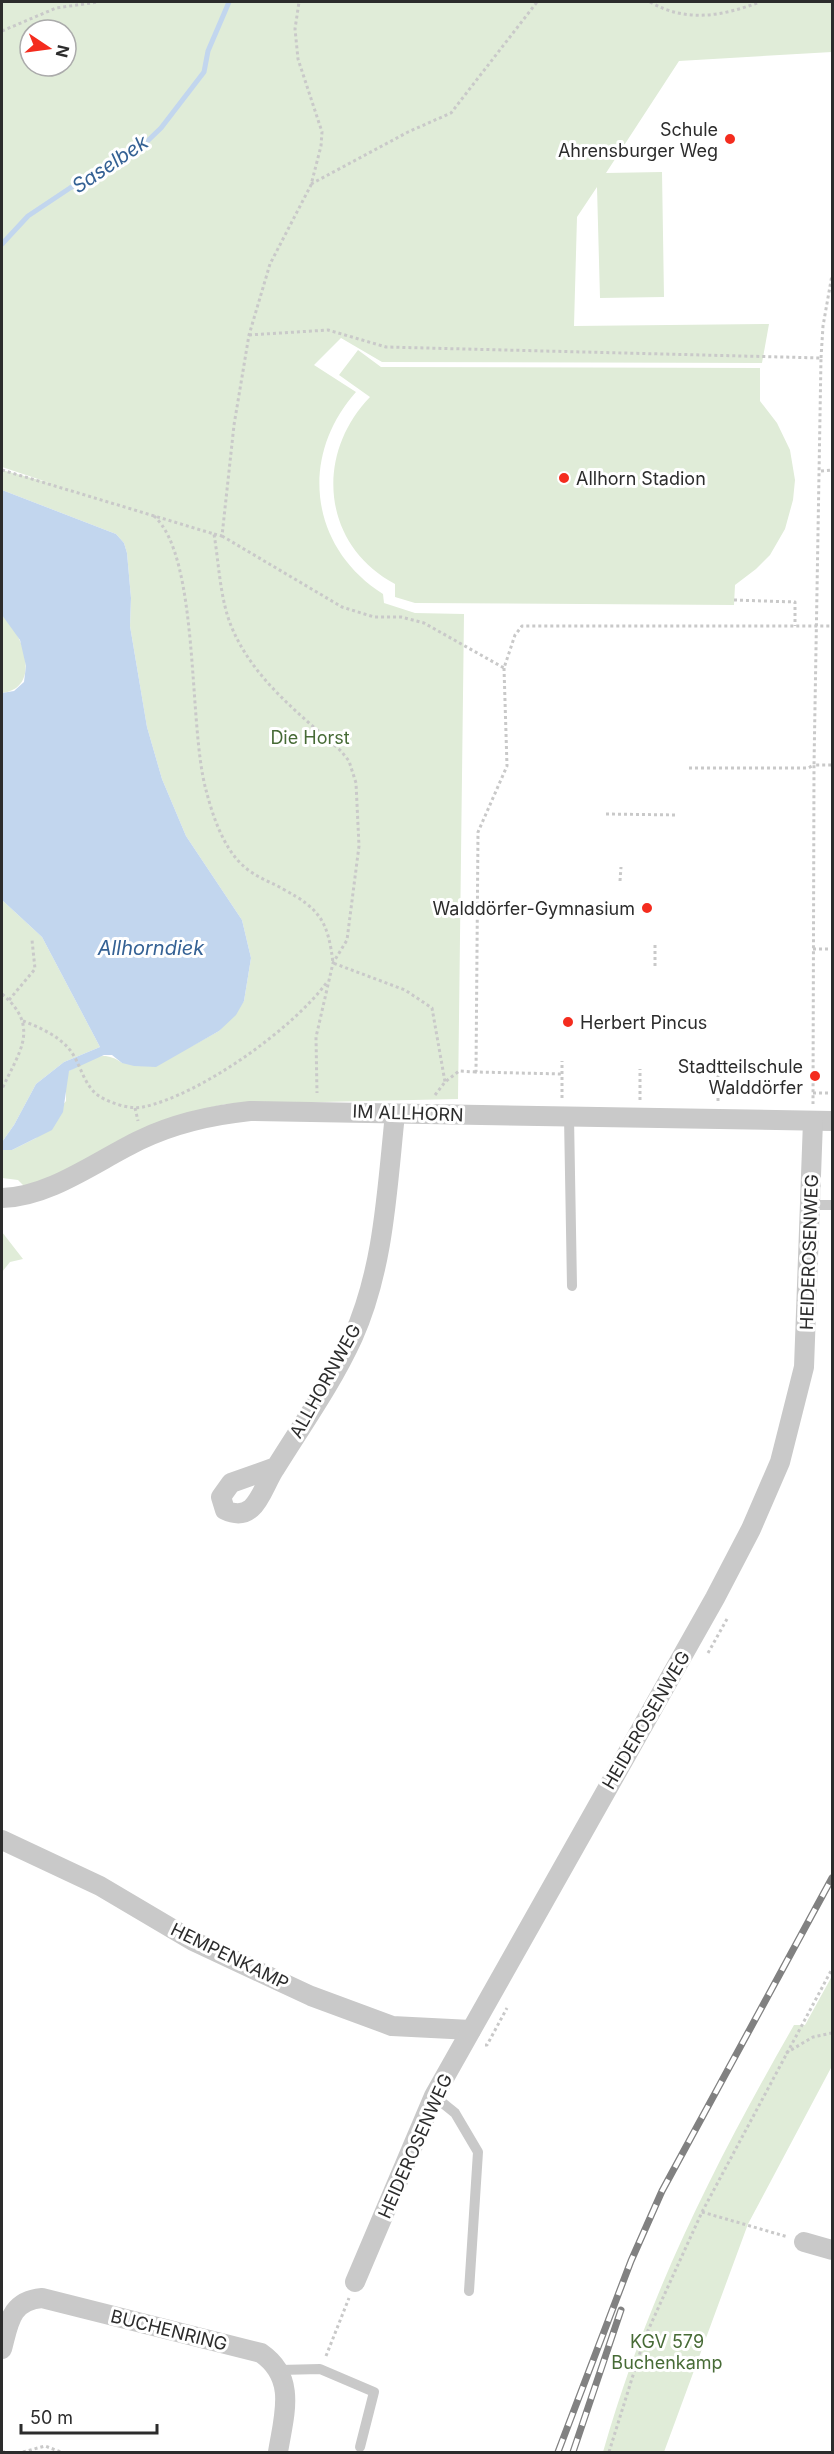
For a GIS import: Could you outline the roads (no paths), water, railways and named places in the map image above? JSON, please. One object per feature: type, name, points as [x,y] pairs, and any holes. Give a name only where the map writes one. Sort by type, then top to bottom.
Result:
[{"type":"street","name":"IM ALLHORN","points":[[2,1198],[55,1183],[142,1138],[204,1116],[250,1111],[318,1110],[395,1114],[832,1121]]},
{"type":"street","name":"ALLHORNWEG","points":[[276,1467],[353,1338],[366,1302],[382,1234],[395,1114]]},
{"type":"street","name":"HEIDEROSENWEG","points":[[355,2282],[434,2096],[715,1598],[751,1529],[780,1462],[804,1367],[813,1121]]},
{"type":"street","name":"HEMPENKAMP","points":[[2,1840],[100,1886],[193,1941],[311,1996],[392,2026],[471,2030]]},
{"type":"street","points":[[804,2242],[832,2250]]},
{"type":"street","name":"BUCHENRING","points":[[2,2349],[13,2313],[28,2299],[42,2298],[261,2352],[280,2370]]},
{"type":"street","points":[[278,2452],[285,2392],[280,2370]]},
{"type":"lane","points":[[569,1117],[572,1286]]},
{"type":"lane","points":[[810,1205],[832,1205]]},
{"type":"lane","points":[[434,2096],[455,2114],[478,2152],[469,2291]]},
{"type":"lane","points":[[280,2370],[320,2369],[374,2392],[360,2447]]},
{"type":"water","name":"Allhorndiek","points":[[2,490],[116,534],[124,543],[131,598],[130,626],[147,727],[162,779],[186,836],[242,920],[251,958],[244,1001],[236,1015],[219,1031],[156,1067],[134,1066],[122,1063],[112,1055],[104,1055],[69,1071],[63,1112],[52,1130],[12,1150],[2,1150],[2,1142],[36,1084],[64,1062],[100,1047],[42,937],[2,900],[2,693],[14,691],[24,682],[26,666],[20,640],[2,615]]},
{"type":"waterway","name":"Saselbek","points":[[2,244],[28,216],[70,188],[136,152],[161,128],[204,72],[208,51],[229,2]]},
{"type":"railway","points":[[558,2452],[631,2261],[662,2191],[832,1878]]},
{"type":"railway","points":[[573,2452],[621,2310]]},
{"type":"place","name":"Schule Ahrensburger Weg","points":[[730,139]]},
{"type":"place","name":"Allhorn Stadion","points":[[564,478]]},
{"type":"place","name":"Walddörfer-Gymnasium","points":[[647,908]]},
{"type":"place","name":"Herbert Pincus","points":[[568,1022]]},
{"type":"place","name":"Stadtteilschule Walddörfer","points":[[815,1076]]},
{"type":"park label","name":"Die Horst","points":[[310,737]]},
{"type":"park label","name":"KGV 579 Buchenkamp","points":[[667,2351]]}]
